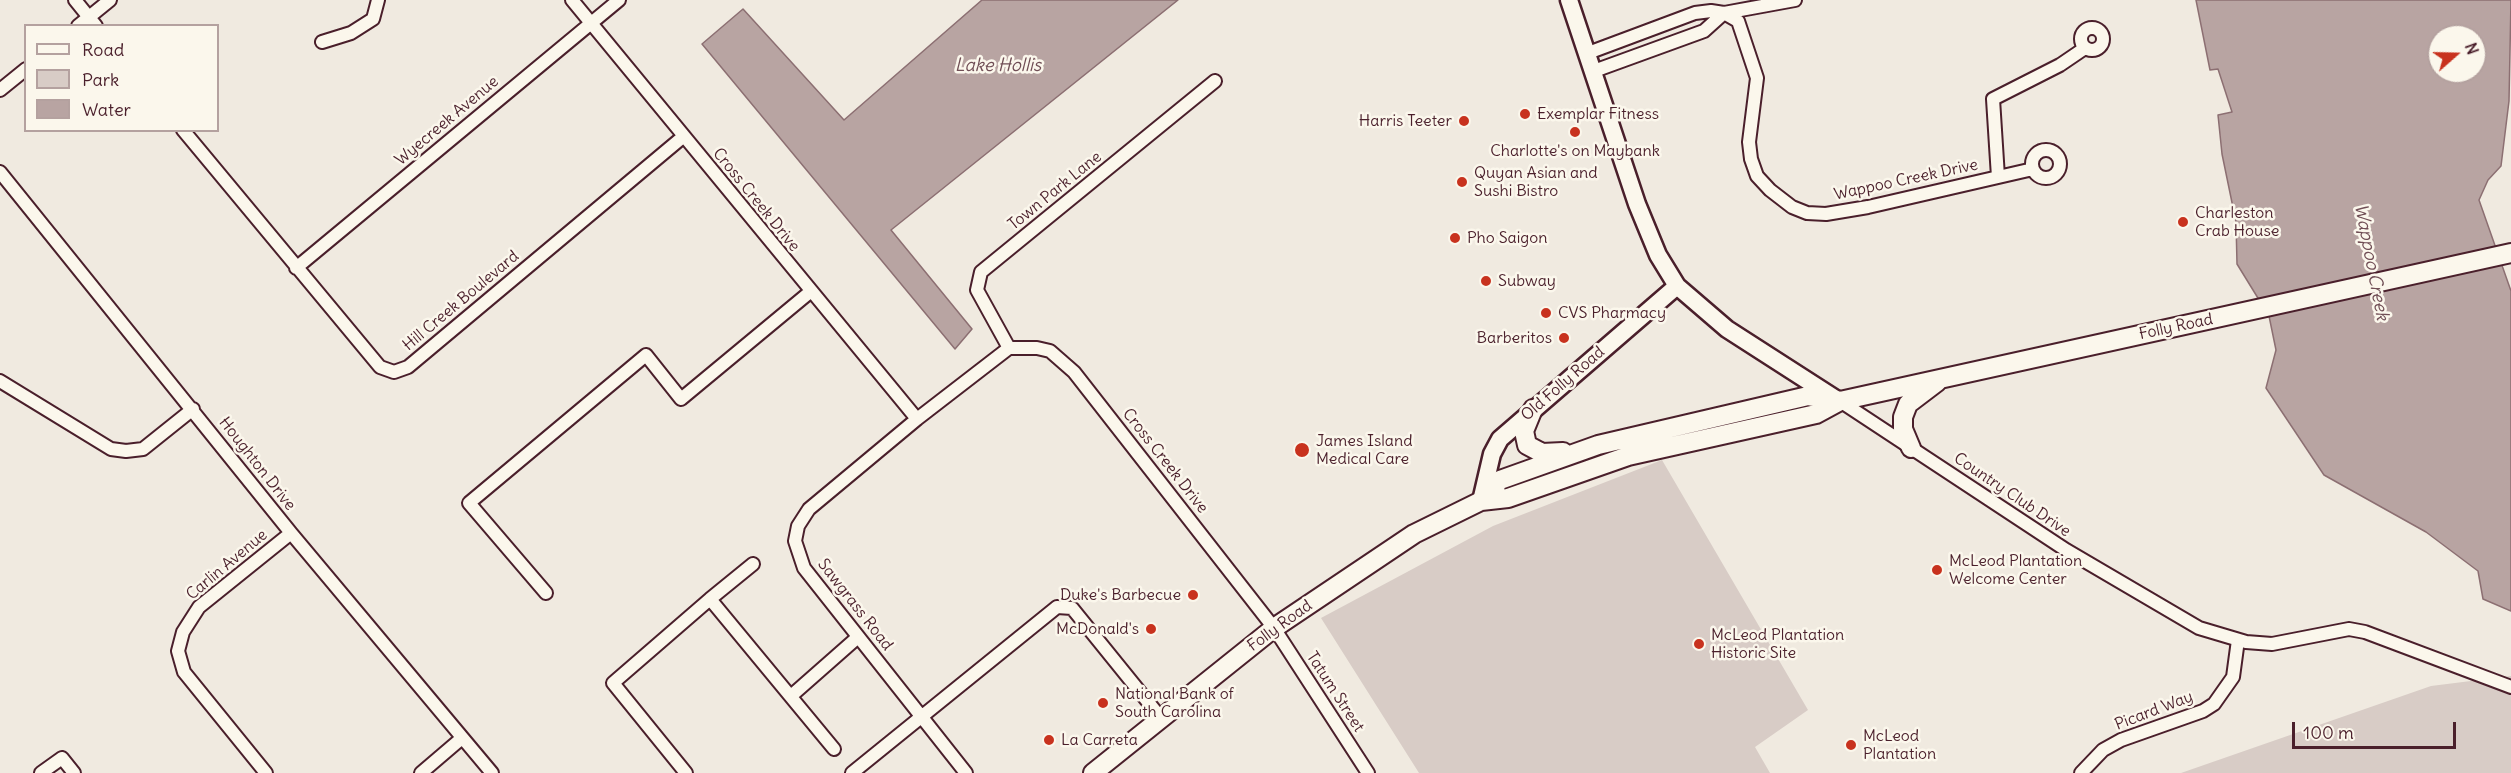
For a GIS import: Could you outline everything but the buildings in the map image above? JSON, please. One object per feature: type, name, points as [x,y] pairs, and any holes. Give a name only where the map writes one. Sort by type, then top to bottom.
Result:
[{"type":"main road","points":[[1569,0],[1637,204],[1658,255],[1677,286],[1727,329],[1840,401]]},
{"type":"main road","name":"Folly Road","points":[[1093,773],[1274,628],[1413,534],[1481,501],[1508,498],[1628,456],[1816,414],[1840,401],[2511,253]]},
{"type":"main road","name":"Old Folly Road","points":[[1481,501],[1492,454],[1500,440],[1677,286]]},
{"type":"main road","points":[[1911,448],[1903,429],[1903,417],[1908,404],[1947,377]]},
{"type":"main road","name":"Folly Road","points":[[1481,501],[1500,480],[1586,449],[1808,396],[1840,401]]},
{"type":"main road","points":[[1533,409],[1524,431],[1527,445],[1533,451],[1553,454],[1586,449]]},
{"type":"street","points":[[75,0],[93,21],[110,0]]},
{"type":"street","points":[[322,42],[351,33],[373,19],[378,0]]},
{"type":"street","name":"Cross Creek Drive","points":[[572,0],[916,419]]},
{"type":"street","name":"Wyecreek Avenue","points":[[296,268],[618,0]]},
{"type":"street","points":[[1594,70],[1704,31],[1735,0]]},
{"type":"street","points":[[1588,53],[1695,13],[1711,11],[1724,13],[1795,0]]},
{"type":"street","name":"Wappoo Creek Drive","points":[[1724,13],[1738,21],[1757,78],[1749,142],[1751,159],[1758,176],[1770,190],[1792,207],[1807,213],[1826,214],[2033,169]]},
{"type":"street","points":[[1998,177],[1993,99],[2060,65],[2085,48]]},
{"type":"street","points":[[0,90],[24,71]]},
{"type":"street","name":"Town Park Lane","points":[[1009,348],[977,290],[981,272],[1215,81]]},
{"type":"street","name":"Hill Creek Boulevard","points":[[185,132],[380,368],[394,372],[408,367],[684,136]]},
{"type":"street","name":"Houghton Drive","points":[[0,172],[291,533],[492,773]]},
{"type":"street","points":[[546,593],[469,503],[646,355],[681,399],[810,292]]},
{"type":"street","name":"Cross Creek Drive","points":[[1009,348],[1037,348],[1050,351],[1074,372],[1274,628]]},
{"type":"street","name":"Sawgrass Road","points":[[966,773],[804,568],[795,541],[798,526],[809,509],[916,419],[1009,348]]},
{"type":"street","points":[[0,381],[111,448],[126,451],[143,448],[193,409]]},
{"type":"street","name":"Country Club Drive","points":[[1840,401],[2076,556],[2199,628],[2238,640],[2272,644],[2349,629],[2365,632],[2511,687]]},
{"type":"street","name":"Carlin Avenue","points":[[266,773],[184,672],[178,651],[183,632],[199,607],[291,533]]},
{"type":"street","points":[[686,773],[614,683],[753,564]]},
{"type":"street","points":[[710,599],[834,749]]},
{"type":"street","points":[[852,773],[1057,607],[1064,605],[1072,608],[1161,718]]},
{"type":"street","name":"Tatum Street","points":[[1274,628],[1368,773]]},
{"type":"street","points":[[791,696],[858,636]]},
{"type":"street","name":"Picard Way","points":[[2081,773],[2097,755],[2121,740],[2203,711],[2214,704],[2233,677],[2238,640]]},
{"type":"street","points":[[421,773],[462,738]]},
{"type":"street","points":[[40,773],[62,758],[74,773]]},
{"type":"green space","points":[[1662,460],[1808,710],[1755,747],[1770,773],[1419,773],[1321,618],[1493,526]]},
{"type":"green space","points":[[2511,676],[2511,773],[2181,773],[2431,686]]},
{"type":"water","name":"Lake Hollis","points":[[982,0],[1178,0],[891,230],[972,329],[955,349],[702,44],[743,9],[844,120]]},
{"type":"water","name":"Wappoo Creek","points":[[2196,0],[2511,0],[2509,101],[2501,166],[2488,180],[2479,200],[2511,291],[2511,611],[2483,599],[2478,571],[2426,532],[2324,475],[2266,388],[2276,350],[2269,316],[2237,264],[2236,222],[2222,154],[2218,115],[2232,112],[2218,69],[2210,70]]},
{"type":"place","name":"Exemplar Fitness","points":[[1525,114]]},
{"type":"place","name":"Harris Teeter","points":[[1464,121]]},
{"type":"place","name":"Charlotte's on Maybank","points":[[1575,132]]},
{"type":"place","name":"Quyan Asian and Sushi Bistro","points":[[1462,182]]},
{"type":"place","name":"Charleston Crab House","points":[[2183,222]]},
{"type":"place","name":"Pho Saigon","points":[[1455,238]]},
{"type":"place","name":"Subway","points":[[1486,281]]},
{"type":"place","name":"CVS Pharmacy","points":[[1546,313]]},
{"type":"place","name":"Barberitos","points":[[1564,338]]},
{"type":"place","name":"James Island Medical Care","points":[[1302,450]]},
{"type":"place","name":"McLeod Plantation Welcome Center","points":[[1937,570]]},
{"type":"place","name":"Duke's Barbecue","points":[[1193,595]]},
{"type":"place","name":"McDonald's","points":[[1151,629]]},
{"type":"place","name":"McLeod Plantation Historic Site","points":[[1699,644]]},
{"type":"place","name":"National Bank of South Carolina","points":[[1103,703]]},
{"type":"place","name":"La Carreta","points":[[1049,740]]},
{"type":"place","name":"McLeod Plantation","points":[[1851,745]]}]
